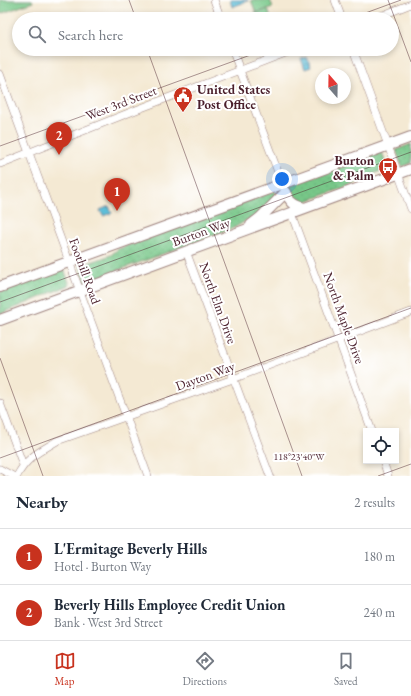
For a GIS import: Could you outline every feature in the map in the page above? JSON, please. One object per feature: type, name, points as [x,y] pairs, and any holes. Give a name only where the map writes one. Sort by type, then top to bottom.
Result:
[{"type":"main road","name":"Burton Way","points":[[0,287],[69,261],[284,188],[411,137]]},
{"type":"main road","name":"Burton Way","points":[[0,320],[411,169]]},
{"type":"main road","points":[[240,232],[260,218],[284,188],[289,200],[295,205],[304,208]]},
{"type":"street","points":[[214,0],[218,12]]},
{"type":"street","points":[[335,0],[339,12]]},
{"type":"street","points":[[391,12],[411,4]]},
{"type":"street","points":[[235,56],[284,188]]},
{"type":"street","name":"West 3rd Street","points":[[0,164],[277,56]]},
{"type":"street","points":[[356,56],[411,209]]},
{"type":"street","name":"Foothill Road","points":[[0,74],[148,476]]},
{"type":"street","name":"North Maple Drive","points":[[292,213],[371,428]]},
{"type":"street","name":"North Elm Drive","points":[[186,251],[270,476]]},
{"type":"street","name":"Dayton Way","points":[[17,476],[23,465],[38,452],[57,442],[233,379],[411,312]]},
{"type":"street","points":[[0,403],[23,465]]},
{"type":"street","points":[[384,464],[388,476]]},
{"type":"street","points":[[0,468],[13,476]]},
{"type":"green space","points":[[0,0],[32,0],[33,2],[0,14]]},
{"type":"green space","points":[[251,0],[270,0],[273,7],[256,12]]},
{"type":"green space","points":[[268,9],[269,12],[260,12]]},
{"type":"green space","points":[[411,144],[411,163],[402,167],[396,150]]},
{"type":"green space","points":[[382,152],[388,168],[359,180],[355,184],[301,203],[292,197],[288,186]]},
{"type":"green space","points":[[275,191],[277,197],[257,217],[247,220],[234,228],[86,282],[80,266],[111,255],[118,249]]},
{"type":"green space","points":[[64,269],[70,285],[0,314],[0,292]]},
{"type":"water","points":[[230,0],[248,0],[248,1],[232,7]]},
{"type":"water","points":[[307,57],[311,67],[305,69],[301,59]]},
{"type":"water","points":[[109,206],[112,213],[103,216],[100,210]]},
{"type":"place","name":"United States Post Office","points":[[183,113]]},
{"type":"place","name":"Beverly Hills Employee Credit Union","points":[[59,155]]},
{"type":"place","name":"Burton & Palm","points":[[388,184]]},
{"type":"place","name":"L'Ermitage Beverly Hills","points":[[117,211]]}]
